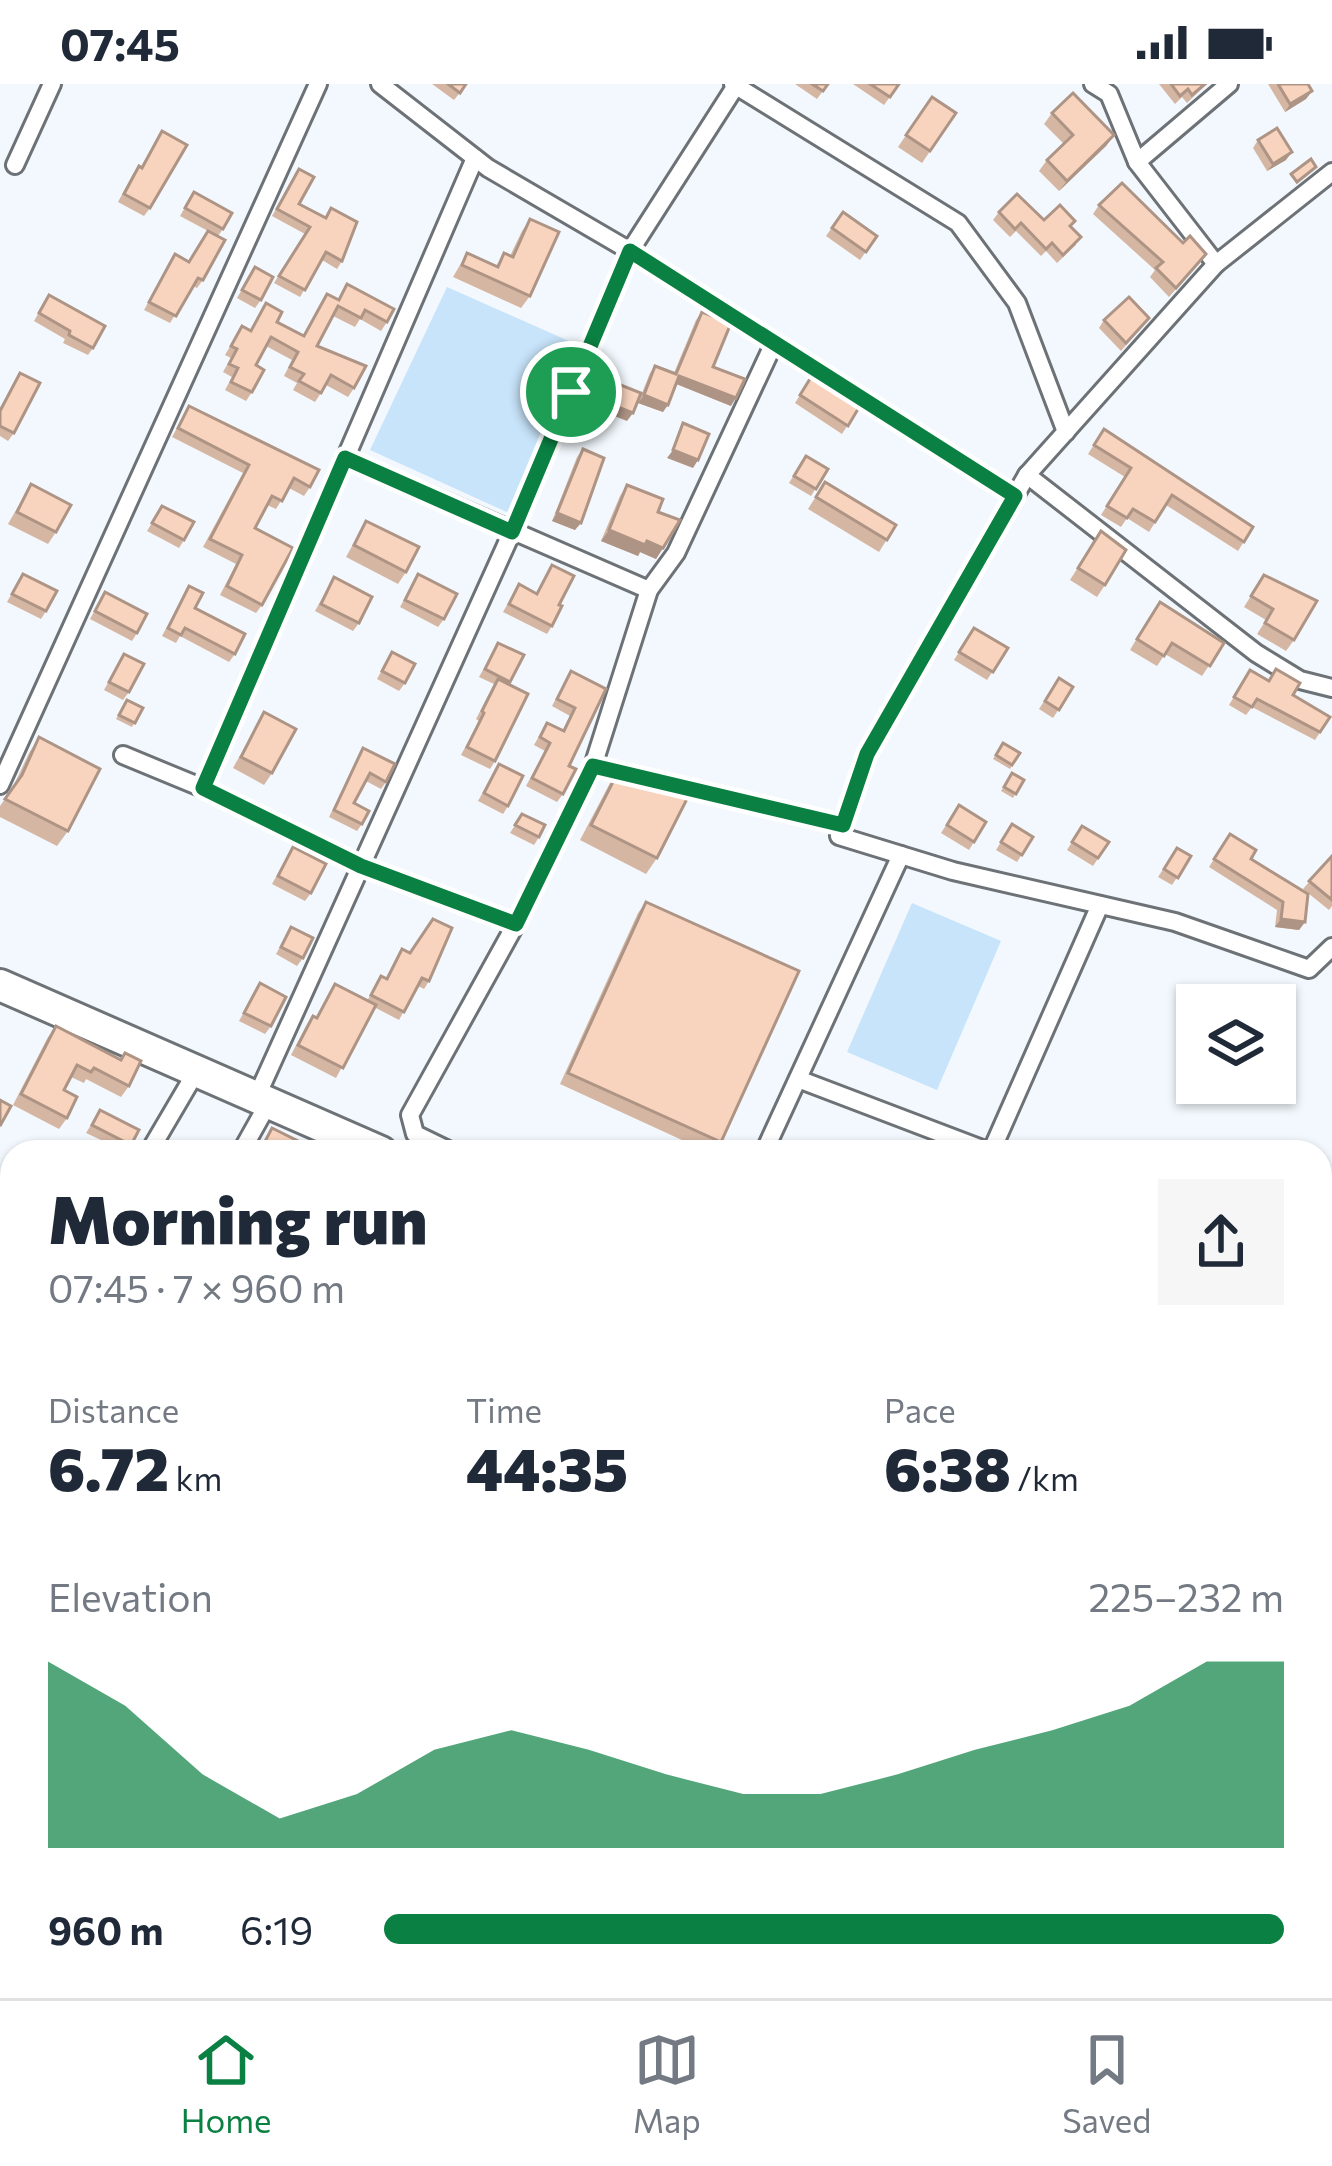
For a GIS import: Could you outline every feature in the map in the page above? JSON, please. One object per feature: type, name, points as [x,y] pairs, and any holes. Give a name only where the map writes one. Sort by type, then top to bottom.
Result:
[{"type":"highway","points":[[0,985],[354,1140]]},
{"type":"street","points":[[15,165],[52,84]]},
{"type":"street","points":[[0,785],[318,84]]},
{"type":"street","points":[[380,84],[475,158],[1015,496]]},
{"type":"street","points":[[1093,84],[1109,94],[1137,162],[1216,264]]},
{"type":"street","points":[[1137,162],[1229,84]]},
{"type":"street","points":[[246,1140],[630,251],[735,85],[958,223],[1017,303],[1066,433]]},
{"type":"street","points":[[203,788],[475,158]]},
{"type":"street","points":[[1332,172],[1216,264],[1027,475],[867,754],[839,836],[1175,922],[1309,970],[1332,946]]},
{"type":"street","points":[[427,1140],[415,1134],[410,1115],[516,924],[593,766],[649,590],[676,553],[774,343]]},
{"type":"street","points":[[345,458],[649,590]]},
{"type":"street","points":[[1027,475],[1256,653],[1300,680],[1332,688]]},
{"type":"street","points":[[123,755],[203,788],[361,866],[516,924]]},
{"type":"street","points":[[593,766],[843,825]]},
{"type":"street","points":[[770,1140],[901,855]]},
{"type":"street","points":[[996,1140],[1100,905]]},
{"type":"street","points":[[156,1140],[196,1072]]},
{"type":"street","points":[[798,1079],[959,1140]]},
{"type":"shaded area","points":[[447,287],[580,346],[509,513],[370,450]]},
{"type":"shaded area","points":[[912,903],[1001,941],[937,1090],[847,1052]]},
{"type":"building","points":[[870,84],[899,84],[890,97]]},
{"type":"building","points":[[1171,84],[1205,84],[1192,95],[1188,89],[1180,96]]},
{"type":"building","points":[[1278,84],[1308,84],[1312,91],[1290,104]]},
{"type":"building","points":[[1073,93],[1114,135],[1067,181],[1047,160],[1073,135],[1052,113]]},
{"type":"building","points":[[932,97],[956,113],[930,151],[906,135]]},
{"type":"building","points":[[1277,128],[1292,152],[1273,164],[1258,140]]},
{"type":"building","points":[[162,131],[187,145],[150,208],[124,194]]},
{"type":"building","points":[[1311,159],[1316,167],[1297,182],[1291,174]]},
{"type":"building","points":[[299,169],[314,177],[299,204],[326,218],[331,208],[357,222],[342,261],[326,252],[305,290],[279,276],[310,227],[277,209]]},
{"type":"building","points":[[1122,183],[1183,243],[1190,236],[1206,254],[1176,288],[1156,268],[1163,262],[1099,205]]},
{"type":"building","points":[[194,192],[232,213],[223,229],[185,208]]},
{"type":"building","points":[[1017,194],[1044,220],[1060,205],[1075,221],[1070,226],[1081,237],[1063,255],[1052,243],[1046,249],[1021,223],[1015,229],[999,212]]},
{"type":"building","points":[[843,212],[877,236],[866,252],[832,228]]},
{"type":"building","points":[[530,219],[559,232],[530,296],[462,265],[467,253],[498,267],[504,253],[513,257]]},
{"type":"building","points":[[208,231],[225,240],[176,316],[149,302],[175,254],[189,262]]},
{"type":"building","points":[[255,267],[273,277],[261,300],[242,290]]},
{"type":"building","points":[[347,284],[394,309],[387,322],[365,310],[361,318],[338,306],[317,346],[366,366],[354,388],[331,375],[321,393],[299,381],[304,374],[290,367],[298,352],[271,337],[256,365],[264,370],[252,392],[231,382],[238,368],[229,364],[237,349],[231,346],[242,326],[251,331],[266,303],[282,312],[277,322],[304,336],[327,294],[339,300]]},
{"type":"building","points":[[49,295],[105,326],[93,348],[39,313]]},
{"type":"building","points":[[1129,297],[1149,318],[1126,343],[1104,320]]},
{"type":"building","points":[[702,312],[731,323],[713,367],[745,379],[736,398],[679,376],[668,405],[644,395],[655,366],[676,374]]},
{"type":"building","points":[[20,373],[40,383],[14,433],[0,426],[0,411]]},
{"type":"building","points":[[813,374],[861,404],[848,426],[800,395]]},
{"type":"building","points":[[603,378],[641,393],[633,413],[595,398]]},
{"type":"building","points":[[189,406],[319,470],[310,487],[294,478],[282,501],[272,496],[255,528],[293,548],[262,605],[227,586],[242,555],[210,539],[249,465],[178,428]]},
{"type":"building","points":[[683,423],[709,434],[698,460],[673,450]]},
{"type":"building","points":[[1104,429],[1253,527],[1244,542],[1172,495],[1155,522],[1133,509],[1127,518],[1107,506],[1131,468],[1094,445]]},
{"type":"building","points":[[583,449],[604,458],[581,523],[557,513]]},
{"type":"building","points":[[806,456],[828,469],[816,489],[794,476]]},
{"type":"building","points":[[825,482],[896,525],[887,540],[816,497]]},
{"type":"building","points":[[31,484],[71,505],[56,532],[17,512]]},
{"type":"building","points":[[627,485],[663,499],[658,512],[680,520],[663,548],[609,530]]},
{"type":"building","points":[[162,506],[194,522],[184,540],[152,523]]},
{"type":"building","points":[[366,521],[419,547],[406,572],[354,545]]},
{"type":"building","points":[[1101,531],[1126,550],[1105,585],[1078,568]]},
{"type":"building","points":[[552,565],[574,576],[552,626],[509,604],[519,584],[537,594]]},
{"type":"building","points":[[23,574],[57,591],[46,611],[12,594]]},
{"type":"building","points":[[418,574],[457,594],[444,619],[405,600]]},
{"type":"building","points":[[1264,575],[1317,601],[1294,640],[1265,623],[1273,609],[1251,596]]},
{"type":"building","points":[[334,577],[372,597],[359,623],[321,604]]},
{"type":"building","points":[[189,586],[203,593],[195,608],[245,634],[235,654],[185,628],[181,635],[168,628]]},
{"type":"building","points":[[105,592],[147,614],[137,633],[95,611]]},
{"type":"building","points":[[1160,602],[1224,643],[1210,666],[1172,643],[1164,656],[1137,639]]},
{"type":"building","points":[[974,628],[1008,648],[993,672],[959,652]]},
{"type":"building","points":[[498,643],[524,655],[510,682],[485,669]]},
{"type":"building","points":[[392,652],[415,664],[405,683],[382,671]]},
{"type":"building","points":[[124,654],[144,664],[129,692],[109,682]]},
{"type":"building","points":[[1276,669],[1300,683],[1293,695],[1330,717],[1320,732],[1257,699],[1252,707],[1234,697],[1250,670],[1269,681]]},
{"type":"building","points":[[571,671],[606,689],[569,766],[576,769],[563,794],[532,778],[550,743],[540,737],[547,723],[564,731],[575,708],[557,699]]},
{"type":"building","points":[[1059,678],[1073,687],[1059,710],[1045,701]]},
{"type":"building","points":[[498,679],[528,694],[495,761],[467,747]]},
{"type":"building","points":[[127,700],[143,708],[135,723],[119,715]]},
{"type":"building","points":[[264,712],[296,729],[272,773],[241,757]]},
{"type":"building","points":[[39,737],[100,769],[68,831],[5,799]]},
{"type":"building","points":[[1003,743],[1020,753],[1012,765],[996,755]]},
{"type":"building","points":[[363,748],[395,764],[386,782],[370,773],[354,803],[369,811],[362,824],[334,810]]},
{"type":"building","points":[[499,764],[523,776],[508,806],[484,793]]},
{"type":"building","points":[[620,768],[688,797],[657,858],[591,825]]},
{"type":"building","points":[[1012,773],[1024,780],[1016,794],[1004,787]]},
{"type":"building","points":[[959,805],[986,822],[974,842],[947,825]]},
{"type":"building","points":[[522,814],[545,825],[539,837],[515,825]]},
{"type":"building","points":[[1012,824],[1033,837],[1022,855],[1001,842]]},
{"type":"building","points":[[1082,826],[1109,842],[1098,858],[1072,842]]},
{"type":"building","points":[[1230,834],[1256,850],[1251,859],[1308,894],[1305,922],[1281,919],[1283,902],[1214,859]]},
{"type":"building","points":[[293,847],[326,864],[311,893],[278,876]]},
{"type":"building","points":[[1177,848],[1191,856],[1178,878],[1164,869]]},
{"type":"building","points":[[1332,856],[1332,900],[1309,881]]},
{"type":"building","points":[[646,902],[799,971],[722,1140],[568,1073]]},
{"type":"building","points":[[433,919],[452,928],[429,981],[422,978],[404,1012],[371,995],[381,976],[387,979],[402,949],[410,953]]},
{"type":"building","points":[[291,927],[313,938],[303,958],[281,947]]},
{"type":"building","points":[[260,983],[286,997],[271,1026],[244,1013]]},
{"type":"building","points":[[335,984],[376,1005],[343,1068],[298,1045]]},
{"type":"building","points":[[56,1026],[121,1060],[125,1053],[141,1061],[129,1086],[77,1065],[64,1090],[77,1097],[67,1118],[21,1094]]},
{"type":"building","points":[[0,1100],[11,1106],[0,1126]]},
{"type":"building","points":[[100,1110],[139,1130],[134,1140],[121,1140],[92,1125]]},
{"type":"building","points":[[272,1128],[296,1140],[266,1140]]},
{"type":"route","points":[[630,251],[1015,496],[867,754],[843,825],[593,766],[516,924],[361,866],[203,788],[345,458],[512,532],[571,392],[630,251]]}]
